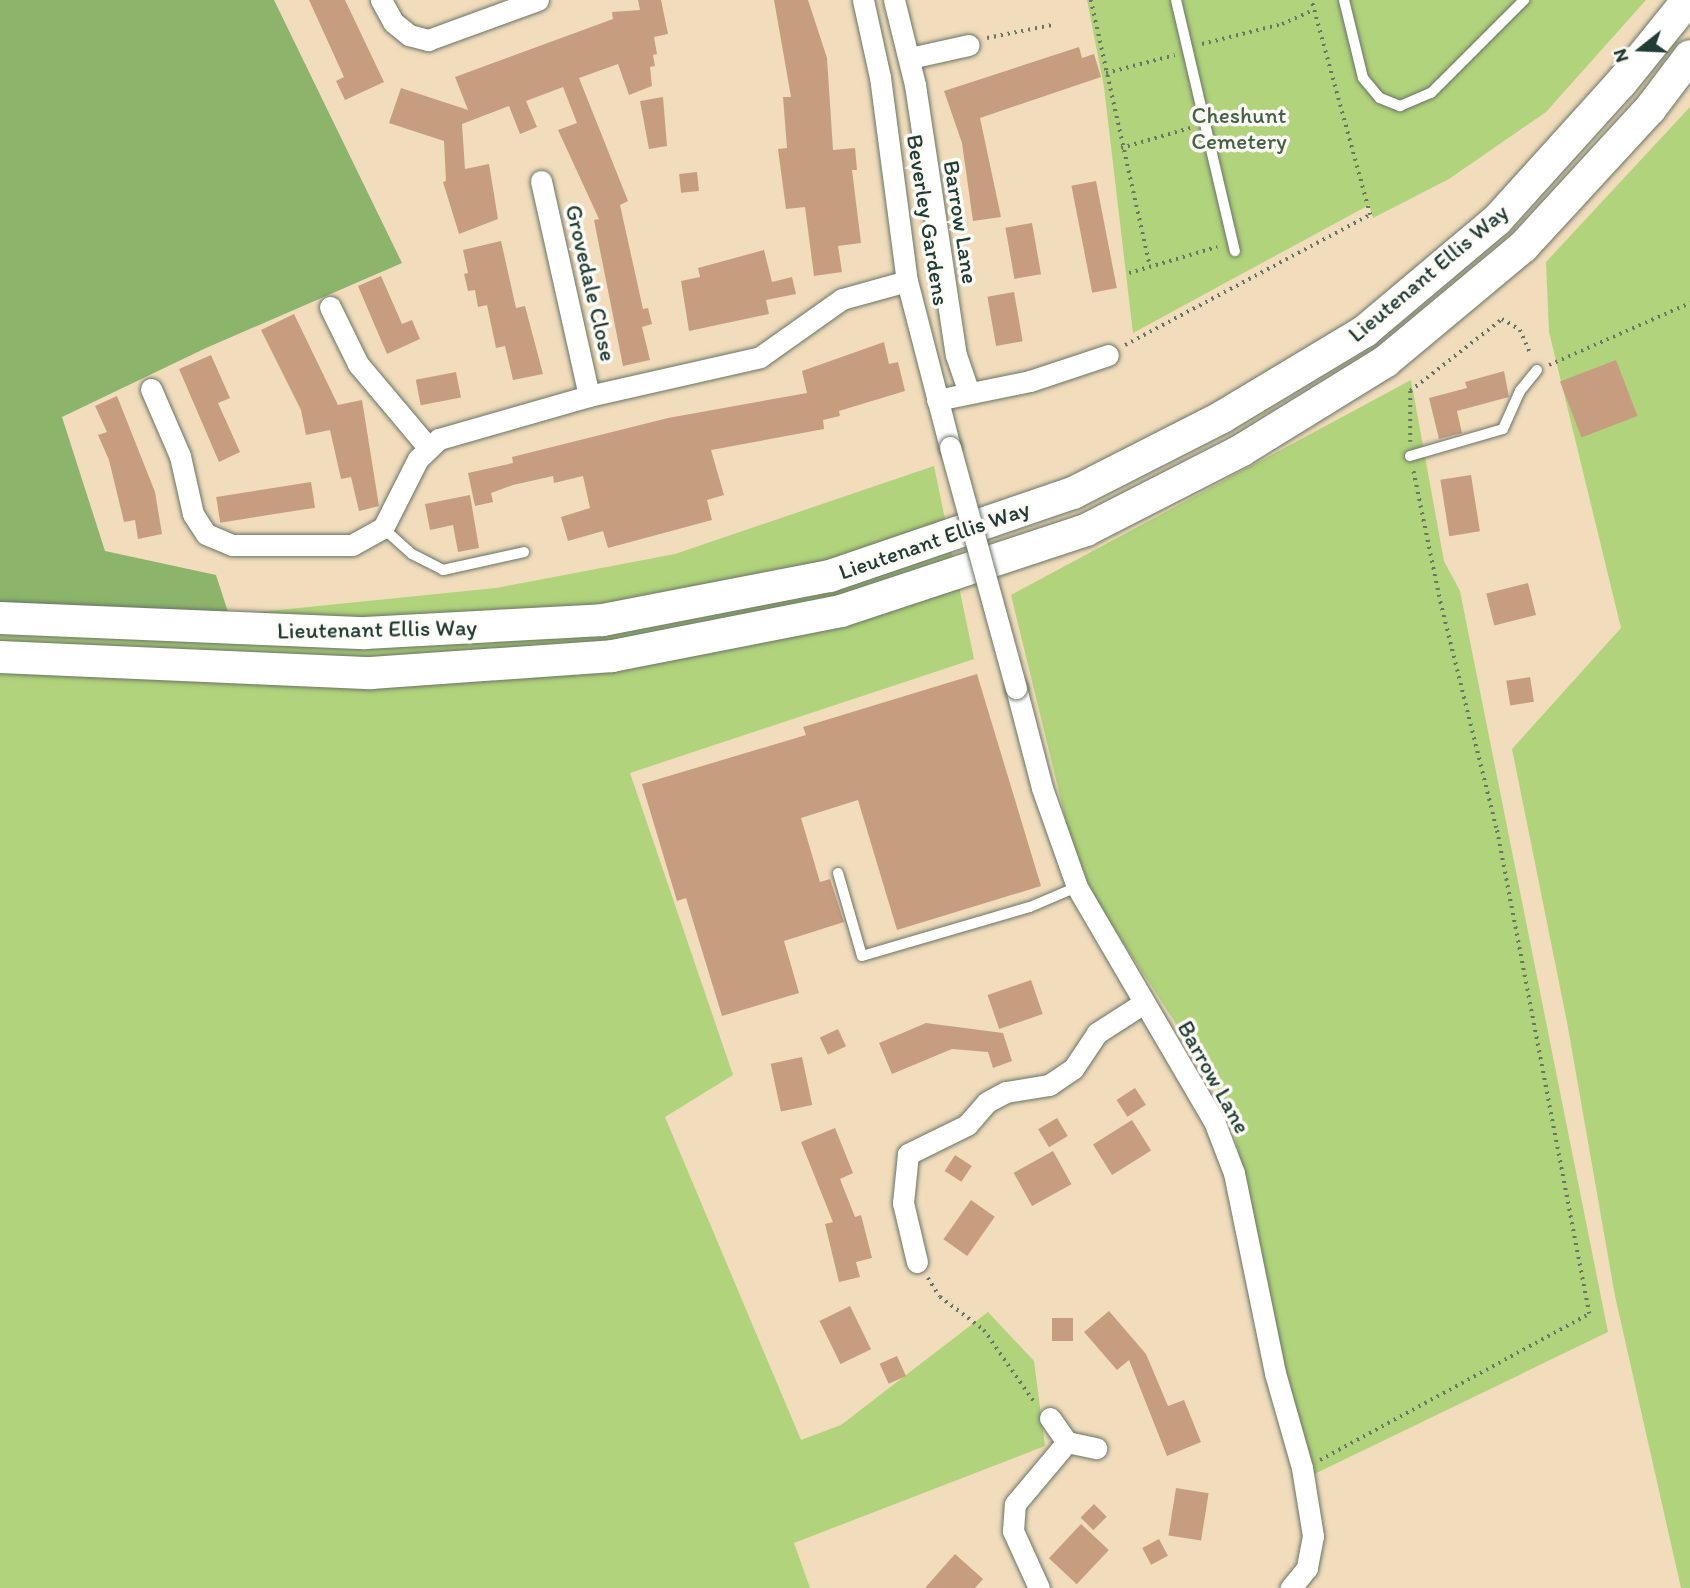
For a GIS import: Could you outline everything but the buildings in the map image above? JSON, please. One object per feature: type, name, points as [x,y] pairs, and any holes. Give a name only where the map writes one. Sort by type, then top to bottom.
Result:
[{"type":"main road","name":"Lieutenant Ellis Way","points":[[0,618],[365,633],[603,620],[830,576],[1073,493],[1222,417],[1365,331],[1497,220],[1621,83],[1688,0]]},
{"type":"main road","name":"Lieutenant Ellis Way","points":[[0,657],[371,673],[612,656],[841,611],[1086,530],[1242,450],[1386,361],[1523,247],[1650,109],[1690,56]]},
{"type":"street","points":[[381,0],[393,22],[409,35],[428,40],[538,0]]},
{"type":"street","name":"Beverley Gardens","points":[[863,0],[880,77],[908,281],[937,400],[1016,688]]},
{"type":"street","name":"Barrow Lane","points":[[894,0],[910,58],[956,355],[970,392]]},
{"type":"street","points":[[910,58],[969,45]]},
{"type":"street","name":"Grovedale Close","points":[[541,181],[589,396]]},
{"type":"street","name":"Grovedale Close","points":[[428,447],[451,433],[589,396],[760,357],[842,299],[908,281]]},
{"type":"street","points":[[151,388],[180,456],[193,514],[206,534],[217,541],[232,545],[333,547],[364,541],[383,528],[428,447],[366,375],[330,307]]},
{"type":"street","points":[[937,400],[1030,381],[1108,355]]},
{"type":"street","name":"Barrow Lane","points":[[1016,688],[1042,788],[1077,887],[1142,1004],[1214,1121],[1234,1173],[1275,1373],[1302,1468],[1312,1536],[1307,1568],[1291,1588]]},
{"type":"street","points":[[917,1262],[903,1203],[908,1154],[967,1125],[987,1102],[1006,1092],[1049,1085],[1073,1069],[1097,1033],[1142,1004]]},
{"type":"street","points":[[1050,1418],[1067,1442],[1096,1448]]},
{"type":"street","points":[[1039,1588],[1017,1544],[1013,1516],[1024,1490],[1034,1484],[1067,1442]]},
{"type":"lane","points":[[1176,0],[1234,247]]},
{"type":"lane","points":[[1344,0],[1363,78],[1380,98],[1400,106],[1431,93],[1524,0]]},
{"type":"lane","points":[[1410,456],[1503,429],[1520,391],[1537,370]]},
{"type":"lane","points":[[383,528],[412,554],[443,570],[523,552]]},
{"type":"lane","points":[[838,873],[862,956],[1030,907],[1077,887]]},
{"type":"path","points":[[1091,0],[1121,148],[1150,267]]},
{"type":"path","points":[[1108,355],[1370,215],[1311,0]]},
{"type":"path","points":[[1106,73],[1282,24],[1314,10]]},
{"type":"path","points":[[969,45],[1052,25]]},
{"type":"path","points":[[1121,148],[1205,123]]},
{"type":"path","points":[[1129,273],[1234,247]]},
{"type":"path","points":[[1302,1468],[1589,1314],[1496,828],[1439,597],[1410,456],[1410,391],[1502,319],[1520,330],[1537,370],[1690,303]]},
{"type":"path","points":[[917,1262],[940,1297],[984,1330],[1026,1394],[1050,1418]]},
{"type":"green space","points":[[0,0],[274,0],[402,263],[206,348],[62,417],[105,551],[216,575],[229,615],[0,602]]},
{"type":"green space","name":"Cheshunt Cemetery","points":[[1087,0],[1646,0],[1546,112],[1449,179],[1373,218],[1369,205],[1133,333],[1104,87]]},
{"type":"green space","points":[[1690,107],[1690,1588],[1681,1588],[1615,1296],[1567,1022],[1512,749],[1621,628],[1549,332],[1546,262]]},
{"type":"green space","points":[[1411,380],[1444,561],[1460,591],[1608,1332],[1304,1479],[1229,1106],[1079,874],[1011,595]]},
{"type":"green space","points":[[934,466],[974,659],[630,773],[733,1075],[665,1117],[801,1440],[841,1425],[988,1312],[1034,1361],[1045,1446],[794,1543],[810,1588],[0,1588],[0,602],[229,615],[496,588],[675,554]]}]
